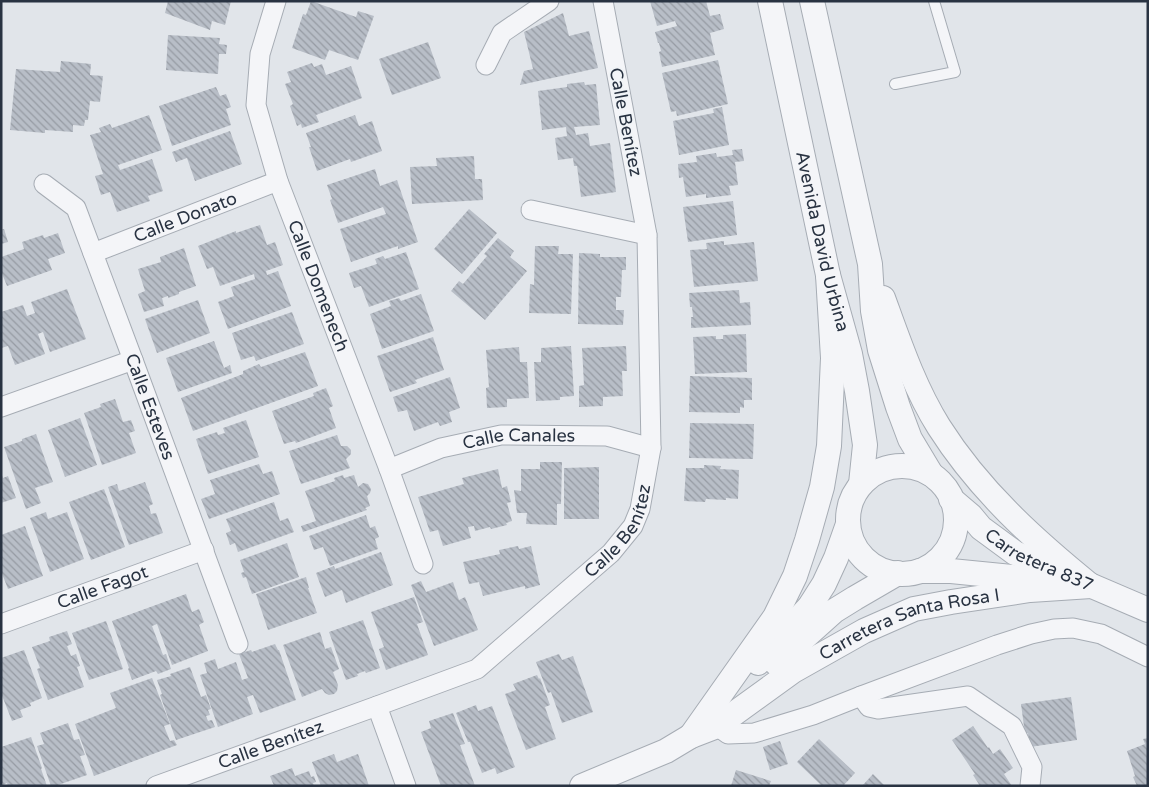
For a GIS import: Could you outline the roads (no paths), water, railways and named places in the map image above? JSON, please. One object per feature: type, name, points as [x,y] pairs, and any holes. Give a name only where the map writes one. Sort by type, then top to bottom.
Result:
[{"type":"street","name":"Calle Domenech","points":[[276,1],[260,54],[256,105],[278,181],[389,469],[423,564]]},
{"type":"street","points":[[486,65],[502,33],[549,1]]},
{"type":"street","name":"Calle Benítez","points":[[156,786],[477,669],[611,553],[633,526],[640,509],[651,448],[647,235],[603,1]]},
{"type":"street","name":"Avenida David Urbina","points":[[770,1],[828,275],[850,354],[865,445],[862,484]]},
{"type":"street","name":"Avenida David Urbina","points":[[812,1],[870,264],[873,311],[880,350],[910,439],[931,474]]},
{"type":"street","name":"Calle Donato","points":[[93,252],[278,181]]},
{"type":"street","name":"Calle Esteves","points":[[44,184],[76,208],[238,644]]},
{"type":"street","points":[[531,210],[647,235]]},
{"type":"street","points":[[870,264],[898,343],[918,389],[939,427],[973,474],[1002,508],[1054,556],[1091,586]]},
{"type":"street","points":[[691,736],[775,617],[795,576],[810,531],[822,487],[829,446],[833,358],[828,275]]},
{"type":"street","points":[[1,407],[133,360]]},
{"type":"street","name":"Calle Canales","points":[[389,469],[441,448],[501,435],[606,436],[651,448]]},
{"type":"street","points":[[911,466],[931,474],[946,489],[955,510],[954,531],[946,551],[930,566],[909,572],[888,572],[878,568],[861,554],[855,545],[848,524],[851,502],[855,493],[870,476],[889,467],[911,466]]},
{"type":"street","name":"Carretera 837","points":[[951,499],[982,528],[1015,553],[1091,586]]},
{"type":"street","name":"Carretera Santa Rosa I","points":[[691,736],[810,606],[824,584],[848,524]]},
{"type":"street","name":"Calle Fagot","points":[[1,624],[204,550]]},
{"type":"street","name":"Carretera 837","points":[[909,572],[951,571],[982,573],[1091,586]]},
{"type":"street","name":"Carretera Santa Rosa I","points":[[691,736],[834,611],[855,598],[909,572]]},
{"type":"street","name":"Carretera Santa Rosa I","points":[[582,786],[666,751],[691,736],[717,726],[793,671],[864,631],[914,609],[1030,590],[1091,586],[1148,610]]},
{"type":"street","points":[[717,726],[728,734],[754,733],[814,715],[997,645],[1054,629],[1074,628],[1101,634],[1148,657]]},
{"type":"street","points":[[861,696],[869,707],[878,709],[968,696],[1012,726],[1032,767],[1030,786]]},
{"type":"street","points":[[377,706],[406,786]]},
{"type":"lane","points":[[895,84],[955,72],[934,1]]}]
